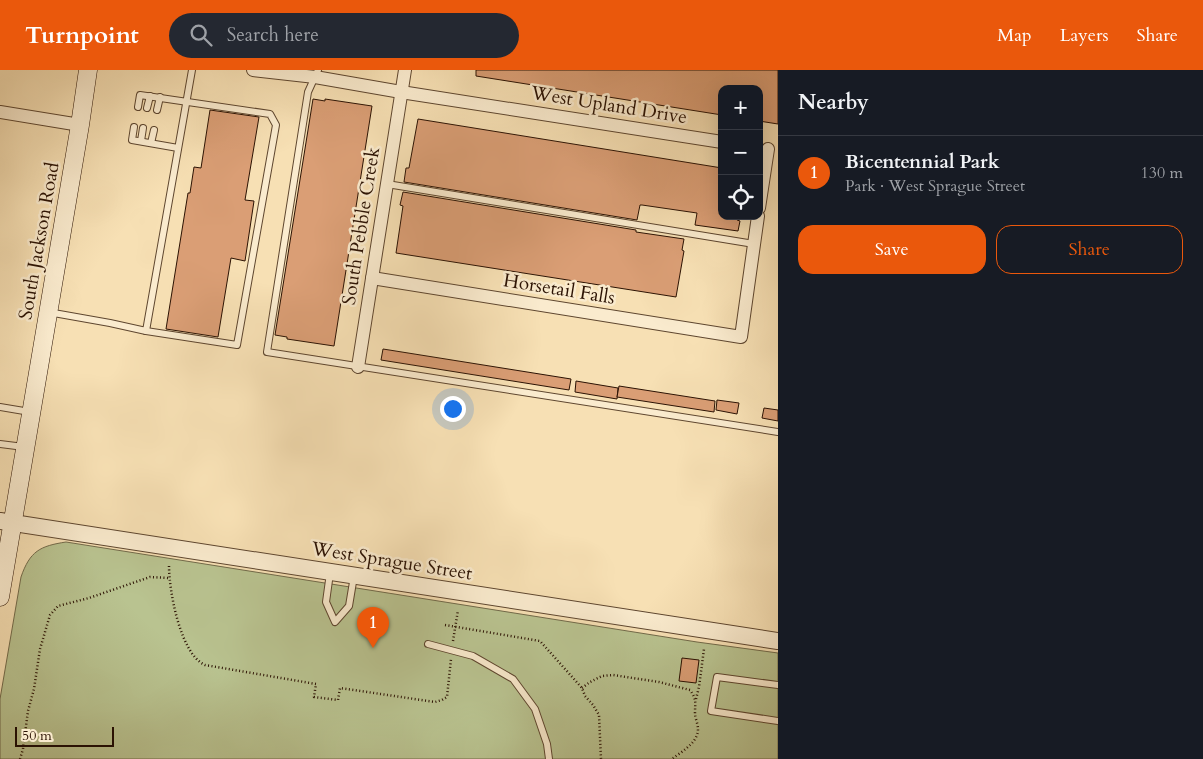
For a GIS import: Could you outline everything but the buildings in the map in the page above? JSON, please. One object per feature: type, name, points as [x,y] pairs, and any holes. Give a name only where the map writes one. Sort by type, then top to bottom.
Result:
[{"type":"main road","name":"South Jackson Road","points":[[0,597],[6,522],[25,447],[88,70]]},
{"type":"street","name":"West Upland Drive","points":[[253,70],[316,74],[401,92],[718,141]]},
{"type":"street","name":"South Pebble Creek","points":[[358,367],[405,70]]},
{"type":"street","points":[[0,112],[80,125]]},
{"type":"street","points":[[763,182],[768,149]]},
{"type":"street","points":[[754,244],[757,220]]},
{"type":"street","name":"Horsetail Falls","points":[[372,278],[741,337],[754,244]]},
{"type":"street","name":"West Sprague Street","points":[[6,522],[778,641]]},
{"type":"lane","points":[[146,330],[192,70]]},
{"type":"lane","points":[[316,74],[308,92],[267,352],[778,432]]},
{"type":"lane","points":[[48,312],[237,346],[276,125],[270,114],[160,97],[140,95],[138,107]]},
{"type":"lane","points":[[147,108],[150,96]]},
{"type":"lane","points":[[157,110],[160,97]]},
{"type":"lane","points":[[134,127],[132,140],[178,148]]},
{"type":"lane","points":[[141,142],[143,128]]},
{"type":"lane","points":[[151,143],[154,130]]},
{"type":"lane","points":[[387,184],[754,244]]},
{"type":"lane","points":[[0,406],[31,412]]},
{"type":"lane","points":[[0,444],[25,447]]},
{"type":"lane","points":[[331,572],[326,602],[335,622],[349,606],[354,576]]},
{"type":"lane","points":[[428,644],[473,656],[513,679],[535,709],[547,744],[549,759]]},
{"type":"lane","points":[[778,686],[717,677],[710,711],[778,722]]},
{"type":"path","points":[[169,566],[172,596],[182,637],[198,662],[205,665],[316,684],[314,697],[338,700],[340,688],[435,702],[447,697],[458,610]]},
{"type":"path","points":[[20,759],[40,649],[50,615],[58,606],[89,598],[150,577],[169,578]]},
{"type":"path","points":[[445,625],[540,642],[582,688],[584,696],[594,705],[599,715],[601,759]]},
{"type":"path","points":[[672,759],[693,742],[697,734],[696,699],[704,649]]},
{"type":"path","points":[[582,688],[602,676],[613,675],[658,682],[690,690],[696,699]]},
{"type":"green space","points":[[66,542],[697,642],[778,653],[778,759],[0,759],[0,699],[21,577],[28,561],[37,551]]},
{"type":"place","name":"Bicentennial Park","points":[[373,648]]}]
